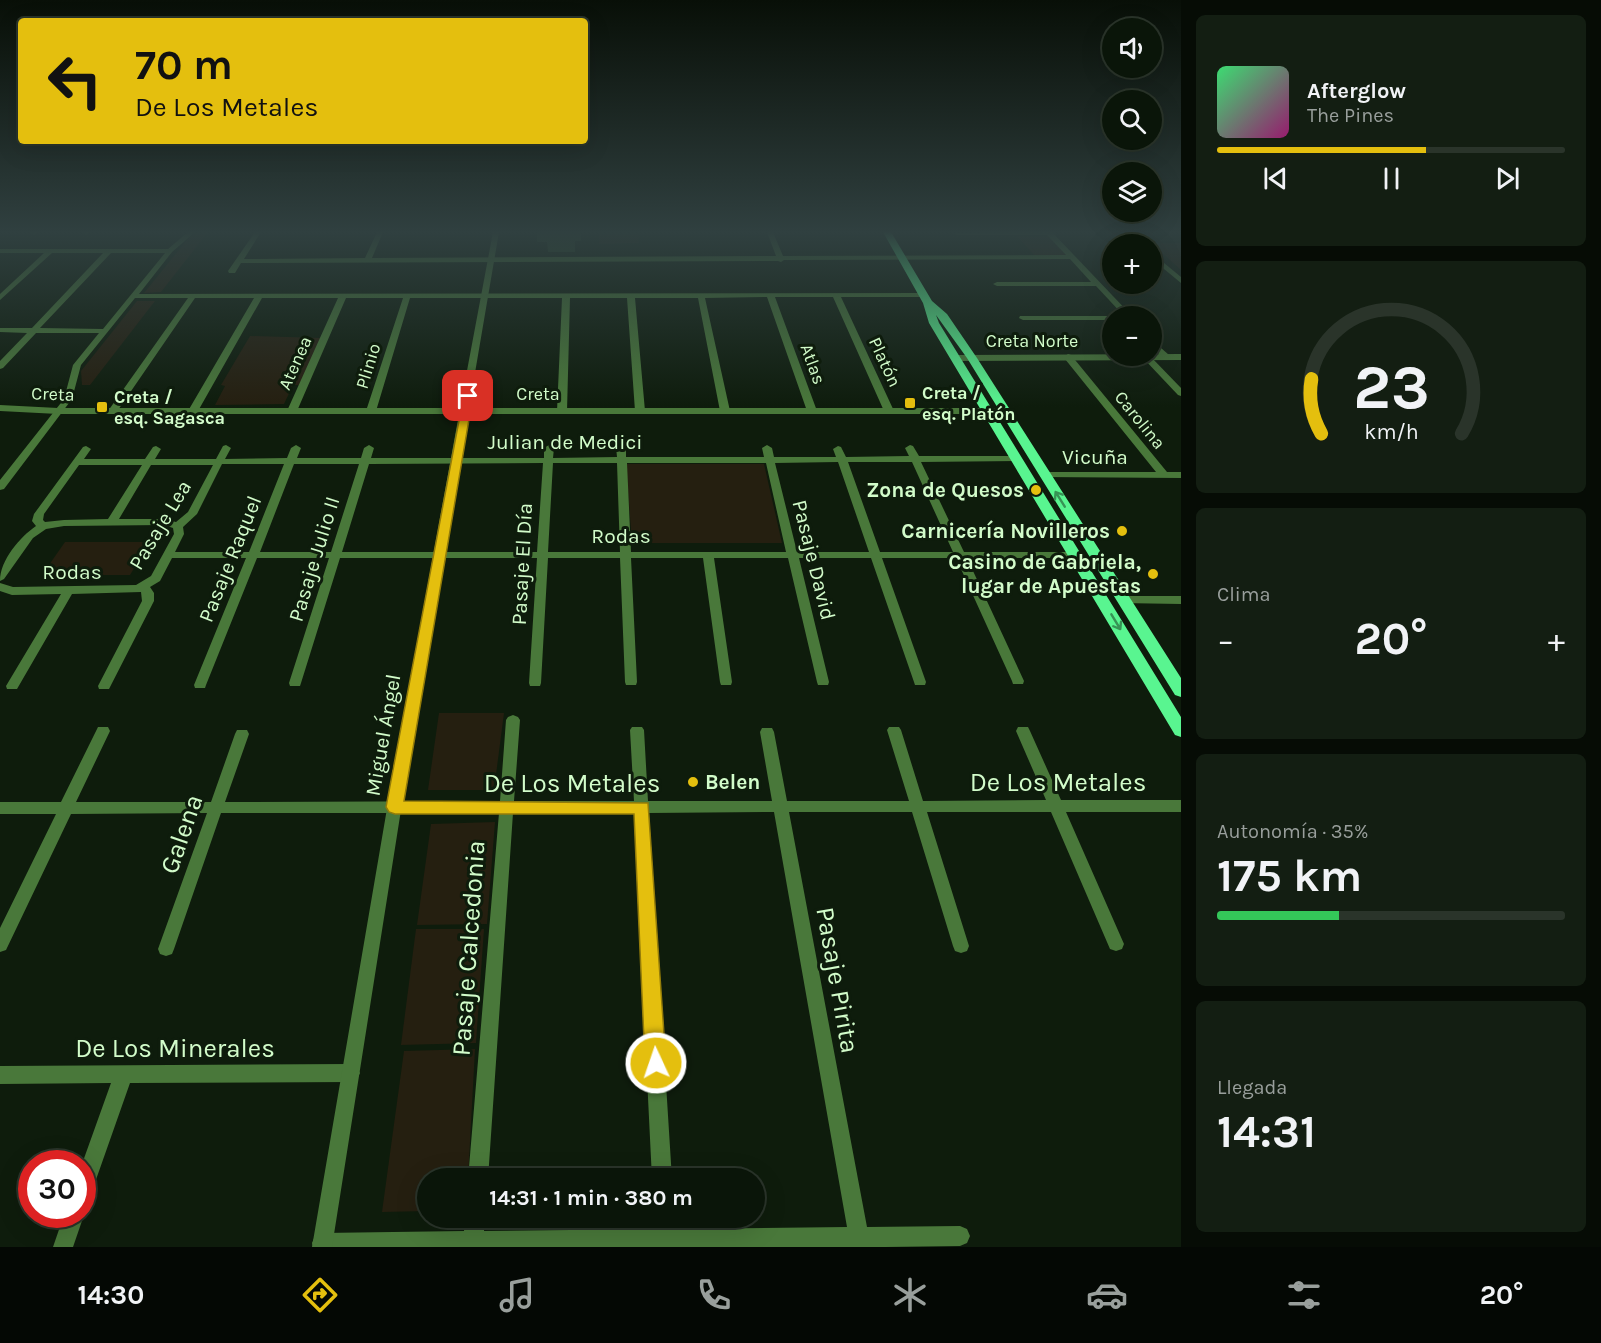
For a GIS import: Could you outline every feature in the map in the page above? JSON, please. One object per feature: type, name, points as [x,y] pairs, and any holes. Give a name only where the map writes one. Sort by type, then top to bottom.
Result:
[{"type":"main road","points":[[921,290],[932,318],[1181,731]]},
{"type":"main road","points":[[926,299],[944,316],[972,358],[1181,691]]},
{"type":"street","points":[[0,366],[72,290]]},
{"type":"street","points":[[2,482],[70,393],[74,370],[138,290]]},
{"type":"street","name":"Miguel Ángel","points":[[322,1245],[395,807],[487,290]]},
{"type":"street","points":[[1103,290],[1118,306]]},
{"type":"street","points":[[631,295],[640,411]]},
{"type":"street","points":[[701,295],[725,411]]},
{"type":"street","name":"Atlas","points":[[771,295],[812,411]]},
{"type":"street","points":[[133,296],[836,295],[926,299]]},
{"type":"street","name":"Platón","points":[[836,295],[889,411]]},
{"type":"street","points":[[113,411],[193,296]]},
{"type":"street","points":[[193,411],[259,296]]},
{"type":"street","name":"Atenea","points":[[292,411],[343,296]]},
{"type":"street","name":"Plinio","points":[[372,411],[407,296]]},
{"type":"street","points":[[562,411],[566,296]]},
{"type":"street","points":[[1023,318],[1102,318]]},
{"type":"street","points":[[0,330],[105,331]]},
{"type":"street","points":[[1162,353],[1166,357]]},
{"type":"street","name":"Carolina","points":[[1068,357],[1164,475]]},
{"type":"street","name":"Creta Norte","points":[[956,358],[1102,357]]},
{"type":"street","name":"Creta Norte","points":[[1162,357],[1181,357]]},
{"type":"street","points":[[1156,366],[1181,393]]},
{"type":"street","name":"Creta","points":[[0,408],[58,411],[1005,411]]},
{"type":"street","points":[[621,447],[631,682]]},
{"type":"street","name":"Pasaje Lea","points":[[104,686],[147,601],[144,587],[153,581],[179,534],[178,526],[192,514],[226,448]]},
{"type":"street","name":"Pasaje Raquel","points":[[200,685],[297,448]]},
{"type":"street","name":"Pasaje Julio II","points":[[295,683],[369,448]]},
{"type":"street","name":"Pasaje El Día","points":[[535,682],[549,448]]},
{"type":"street","name":"Pasaje David","points":[[767,448],[824,682]]},
{"type":"street","points":[[910,448],[1018,681]]},
{"type":"street","points":[[43,526],[37,517],[86,449]]},
{"type":"street","points":[[111,523],[156,449]]},
{"type":"street","points":[[840,454],[920,682]]},
{"type":"street","name":"Julian de Medici","points":[[76,462],[770,460],[840,454],[915,459],[1017,459]]},
{"type":"street","name":"Vicuña","points":[[1045,475],[1181,475]]},
{"type":"street","points":[[0,577],[28,536],[43,526],[57,523],[165,522],[178,526]]},
{"type":"street","name":"Rodas","points":[[168,555],[1075,555]]},
{"type":"street","points":[[708,555],[726,682]]},
{"type":"street","name":"Rodas","points":[[0,587],[12,591],[132,591],[144,587]]},
{"type":"street","points":[[12,686],[68,591]]},
{"type":"street","points":[[1124,600],[1181,600]]},
{"type":"street","name":"Pasaje Calcedonia","points":[[479,1168],[513,720]]},
{"type":"street","points":[[638,730],[661,1168]]},
{"type":"street","points":[[894,730],[961,946]]},
{"type":"street","points":[[0,945],[103,731]]},
{"type":"street","points":[[1023,731],[1116,944]]},
{"type":"street","name":"Pasaje Pirita","points":[[767,732],[859,1238]]},
{"type":"street","name":"Galena","points":[[166,949],[242,734]]},
{"type":"street","name":"De Los Metales","points":[[0,808],[1181,806]]},
{"type":"street","name":"De Los Minerales","points":[[0,1075],[351,1072]]},
{"type":"street","points":[[96,1152],[124,1074]]},
{"type":"street","points":[[63,1247],[70,1228]]},
{"type":"street","points":[[473,1241],[474,1228]]},
{"type":"street","points":[[664,1228],[665,1239]]},
{"type":"street","points":[[322,1245],[473,1241],[960,1236]]},
{"type":"shaded area","points":[[146,290],[162,290],[161,292],[144,293]]},
{"type":"shaded area","points":[[137,301],[155,301],[90,385],[82,385],[81,371]]},
{"type":"shaded area","points":[[250,336],[322,338],[299,385],[293,385],[284,404],[215,405],[225,386],[221,385]]},
{"type":"shaded area","points":[[626,464],[764,464],[782,543],[632,543]]},
{"type":"shaded area","points":[[65,542],[150,542],[130,575],[42,575]]},
{"type":"shaded area","points":[[439,713],[504,713],[494,790],[428,790]]},
{"type":"shaded area","points":[[495,822],[487,924],[417,925],[431,824]]},
{"type":"shaded area","points":[[416,929],[484,929],[476,1043],[401,1045]]},
{"type":"shaded area","points":[[475,1049],[469,1168],[417,1168],[417,1211],[382,1212],[404,1051]]},
{"type":"place","name":"Creta / esq. Platón","points":[[910,403]]},
{"type":"place","name":"Creta / esq. Sagasca","points":[[102,407]]},
{"type":"place","name":"Zona de Quesos","points":[[1036,490]]},
{"type":"place","name":"Carnicería Novilleros","points":[[1122,531]]},
{"type":"place","name":"Casino de Gabriela, lugar de Apuestas","points":[[1153,574]]},
{"type":"place","name":"Belen","points":[[693,782]]},
{"type":"route","points":[[468,396],[395,807],[642,807],[656,1063]]}]
